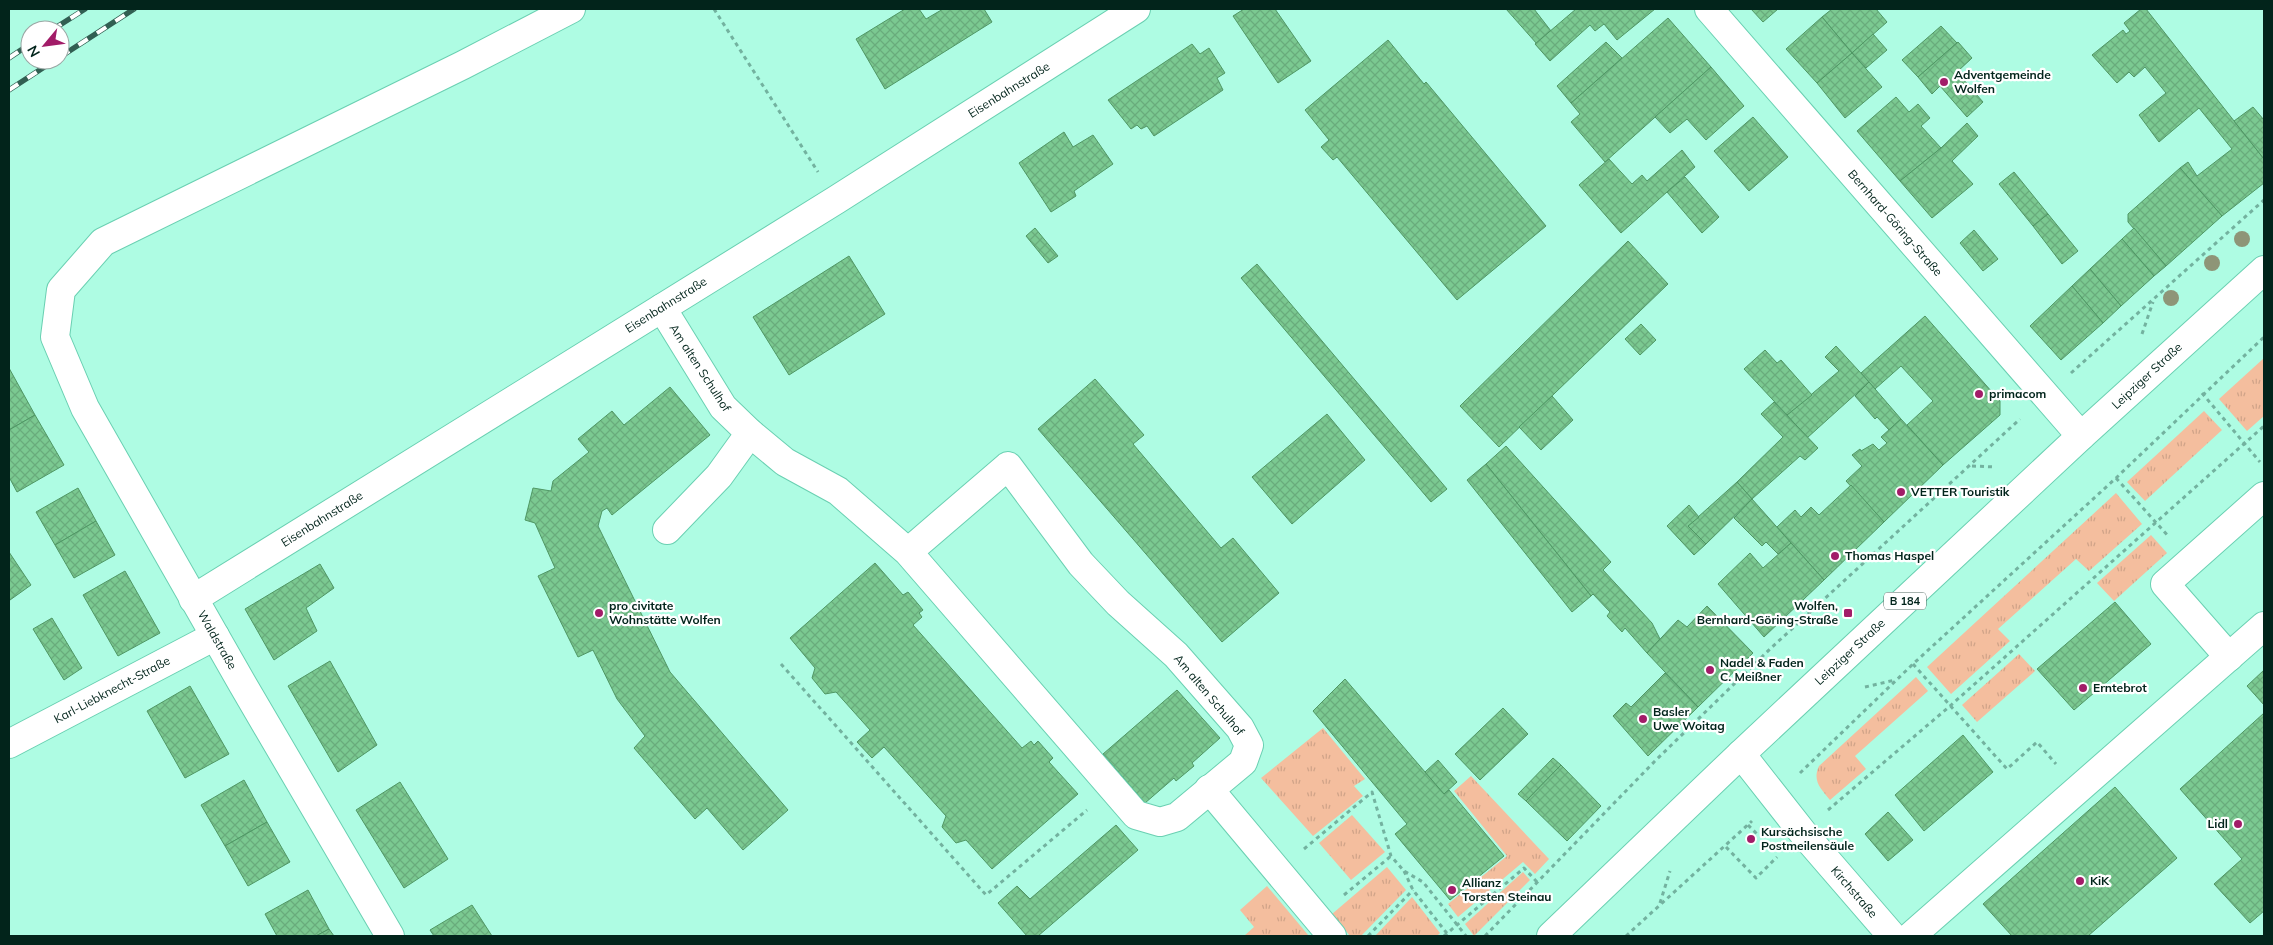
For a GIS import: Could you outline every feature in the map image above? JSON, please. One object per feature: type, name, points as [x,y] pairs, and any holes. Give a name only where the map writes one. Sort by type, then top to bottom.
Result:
[{"type":"street","name":"Waldstraße","points":[[390,936],[215,636],[86,408],[55,337],[61,290],[103,242],[454,70],[571,9]]},
{"type":"street","name":"Eisenbahnstraße","points":[[194,599],[836,200],[1136,9]]},
{"type":"street","name":"Bernhard-Göring-Straße","points":[[1710,9],[2081,436]]},
{"type":"street","name":"Leipziger Straße","points":[[1551,936],[1741,754],[2081,436],[2264,270]]},
{"type":"street","name":"Am alten Schulhof","points":[[662,308],[723,407],[750,433],[785,462],[838,491],[908,552],[1136,815],[1160,822],[1177,817],[1243,762],[1249,745],[1240,728],[1176,655],[1118,603],[1081,564],[1008,466],[908,552]]},
{"type":"street","points":[[667,530],[719,476],[750,433]]},
{"type":"street","points":[[2229,657],[2165,584],[2264,496]]},
{"type":"street","points":[[1911,936],[2264,626]]},
{"type":"street","name":"Karl-Liebknecht-Straße","points":[[9,744],[215,636]]},
{"type":"street","name":"Kirchstraße","points":[[1741,754],[1803,833],[1892,936]]},
{"type":"street","points":[[1209,789],[1324,927]]},
{"type":"path","points":[[715,9],[836,200]]},
{"type":"path","points":[[2154,300],[2264,200]]},
{"type":"path","points":[[1897,680],[2116,478],[2264,336]]},
{"type":"path","points":[[2202,394],[2259,460]]},
{"type":"path","points":[[1803,833],[1950,706],[2264,426]]},
{"type":"path","points":[[1485,936],[1655,761],[1770,649],[1971,466]]},
{"type":"path","points":[[2116,478],[2171,539]]},
{"type":"path","points":[[781,664],[986,896],[1112,788]]},
{"type":"path","points":[[1913,664],[2007,769],[2036,742],[2078,790]]},
{"type":"path","points":[[1277,871],[1372,792],[1391,856],[1404,871],[1413,890],[1446,935],[1524,868],[1537,882]]},
{"type":"path","points":[[1726,847],[1756,878],[1777,857]]},
{"type":"path","points":[[1324,927],[1391,856]]},
{"type":"path","points":[[1404,871],[1423,882],[1466,936]]},
{"type":"path","points":[[1368,936],[1413,890]]},
{"type":"path","points":[[1626,936],[1659,904]]},
{"type":"green space","points":[[2264,358],[2264,416],[2247,431],[2219,399]]},
{"type":"green space","points":[[2204,411],[2222,430],[2145,501],[2127,482]]},
{"type":"green space","points":[[2116,493],[2142,524],[2089,571],[2076,559],[1998,629],[2010,641],[1951,694],[1927,667]]},
{"type":"green space","points":[[2151,535],[2167,553],[2114,601],[2097,583]]},
{"type":"green space","points":[[2019,654],[2035,671],[1977,722],[1962,705]]},
{"type":"green space","points":[[1916,677],[1928,691],[1855,756],[1866,769],[1830,800],[1818,784],[1816,776],[1819,766]]},
{"type":"green space","points":[[1323,728],[1365,779],[1354,786],[1363,796],[1313,836],[1261,778]]},
{"type":"green space","points":[[1471,776],[1549,859],[1535,874],[1523,862],[1458,917],[1448,904],[1507,856],[1454,791]]},
{"type":"green space","points":[[1352,815],[1385,852],[1351,880],[1319,843]]},
{"type":"green space","points":[[1387,867],[1406,890],[1361,936],[1350,936],[1332,914]]},
{"type":"green space","points":[[1523,872],[1530,880],[1474,936],[1465,924]]},
{"type":"green space","points":[[1267,886],[1309,936],[1244,936],[1254,927],[1240,910]]},
{"type":"green space","points":[[1412,897],[1440,933],[1437,936],[1375,936]]},
{"type":"building","points":[[905,9],[919,9],[926,19],[943,9],[984,9],[992,22],[885,89],[856,39]]},
{"type":"building","points":[[1244,9],[1275,9],[1311,61],[1278,83],[1233,16]]},
{"type":"building","points":[[1506,9],[1534,9],[1551,31],[1537,44]]},
{"type":"building","points":[[1576,9],[1655,9],[1617,40],[1604,24],[1595,31],[1590,25],[1550,61],[1535,44]]},
{"type":"building","points":[[1751,9],[1778,9],[1763,22]]},
{"type":"building","points":[[1832,9],[1876,9],[1887,22],[1852,53],[1822,17]]},
{"type":"building","points":[[2141,9],[2146,9],[2264,159],[2264,183],[2222,216],[2180,168],[2188,162],[2197,176],[2232,149],[2199,108],[2159,142],[2139,115],[2166,93],[2145,67],[2134,77],[2129,72],[2117,83],[2092,55],[2123,30],[2126,34],[2130,31],[2124,23]]},
{"type":"building","points":[[1822,17],[1852,53],[1817,83],[1786,49]]},
{"type":"building","points":[[1668,18],[1711,67],[1605,162],[1571,122],[1580,114],[1571,103]]},
{"type":"building","points":[[1941,26],[1957,43],[1918,77],[1902,60]]},
{"type":"building","points":[[1873,34],[1887,50],[1866,68],[1852,53]]},
{"type":"building","points":[[1388,40],[1424,84],[1426,82],[1546,226],[1457,300],[1337,157],[1333,160],[1321,147],[1329,140],[1305,110]]},
{"type":"building","points":[[1606,42],[1622,58],[1571,103],[1557,86]]},
{"type":"building","name":"Adventgemeinde Wolfen","points":[[1958,42],[1972,58],[1957,72],[1983,102],[1967,117],[1940,86],[1932,94],[1918,77]]},
{"type":"building","points":[[1192,44],[1200,54],[1209,48],[1225,73],[1217,78],[1223,90],[1154,136],[1147,126],[1141,129],[1137,125],[1131,129],[1108,100]]},
{"type":"building","points":[[1852,53],[1882,87],[1845,118],[1817,83]]},
{"type":"building","points":[[1711,67],[1744,106],[1706,140],[1687,119],[1670,133],[1655,117]]},
{"type":"building","points":[[1896,97],[1909,112],[1918,104],[1930,118],[1921,126],[1941,148],[1900,181],[1857,131]]},
{"type":"building","points":[[2253,107],[2264,120],[2264,159],[2234,121]]},
{"type":"building","points":[[1753,117],[1788,157],[1749,191],[1714,151]]},
{"type":"building","points":[[1967,123],[1978,136],[1952,161],[1973,184],[1932,218],[1900,181],[1941,148]]},
{"type":"building","points":[[1064,132],[1073,147],[1093,135],[1113,164],[1074,191],[1076,196],[1051,212],[1019,163]]},
{"type":"building","points":[[1682,150],[1695,167],[1621,233],[1579,185],[1609,159],[1632,184],[1642,175],[1647,181]]},
{"type":"building","points":[[2180,168],[2222,216],[2166,266],[2128,222],[2128,214]]},
{"type":"building","points":[[2014,172],[2048,214],[2033,226],[1999,184]]},
{"type":"building","points":[[1685,177],[1719,217],[1702,233],[1667,192]]},
{"type":"building","points":[[2048,214],[2078,251],[2062,264],[2033,226]]},
{"type":"building","points":[[1035,228],[1058,256],[1048,263],[1026,236]]},
{"type":"building","points":[[2134,228],[2166,266],[2154,276],[2122,239]]},
{"type":"building","points":[[1974,230],[1998,259],[1983,271],[1960,243]]},
{"type":"building","points":[[2122,239],[2154,276],[2121,306],[2090,269]]},
{"type":"building","points":[[1628,241],[1668,284],[1499,447],[1460,406]]},
{"type":"building","points":[[849,256],[885,314],[789,375],[753,317]]},
{"type":"building","points":[[1257,264],[1447,489],[1431,502],[1241,278]]},
{"type":"building","points":[[2090,269],[2121,306],[2103,323],[2072,286]]},
{"type":"building","points":[[2072,286],[2103,323],[2061,360],[2030,326]]},
{"type":"building","points":[[1925,316],[2000,401],[2000,415],[1943,465],[1907,425],[1933,401],[1901,366],[1875,389],[1861,373]]},
{"type":"building","points":[[1641,324],[1656,340],[1640,355],[1625,339]]},
{"type":"building","points":[[1836,346],[1869,382],[1807,438],[1787,415],[1839,371],[1825,357]]},
{"type":"building","points":[[1765,350],[1777,363],[1781,360],[1812,395],[1787,415],[1744,369]]},
{"type":"building","points":[[9,368],[35,415],[9,430]]},
{"type":"building","points":[[1095,379],[1144,435],[1133,444],[1221,548],[1233,538],[1279,593],[1222,642],[1038,429]]},
{"type":"building","points":[[1869,382],[1901,419],[1889,430],[1877,417],[1875,419],[1855,396]]},
{"type":"building","name":"pro civitate Wohnstätte Wolfen","points":[[670,387],[710,435],[612,515],[607,508],[602,511],[598,526],[670,672],[788,810],[743,850],[707,808],[695,819],[634,748],[645,736],[617,699],[593,650],[578,657],[538,576],[555,568],[535,523],[525,520],[533,488],[551,491],[553,481],[589,452],[578,439],[612,411],[624,425]]},
{"type":"building","points":[[1552,396],[1573,420],[1541,450],[1519,427]]},
{"type":"building","points":[[1774,402],[1818,448],[1805,460],[1800,456],[1752,499],[1737,482],[1783,437],[1761,414]]},
{"type":"building","points":[[1327,414],[1365,460],[1292,524],[1252,477]]},
{"type":"building","points":[[35,415],[64,465],[17,492],[9,477],[9,430]]},
{"type":"building","points":[[1901,419],[1943,465],[1884,522],[1846,481],[1862,466],[1852,455],[1860,449],[1861,451],[1873,444],[1879,450],[1887,443],[1881,437]]},
{"type":"building","points":[[1506,446],[1611,562],[1603,570],[1652,623],[1660,639],[1647,653],[1625,628],[1622,632],[1607,616],[1610,612],[1593,594],[1591,596],[1486,464]]},
{"type":"building","points":[[1486,464],[1591,596],[1572,612],[1467,480]]},
{"type":"building","points":[[1737,482],[1752,499],[1706,544],[1688,526]]},
{"type":"building","points":[[1851,485],[1884,522],[1824,580],[1777,527],[1795,510],[1801,517],[1811,507],[1819,515]]},
{"type":"building","points":[[78,488],[96,521],[55,545],[36,512]]},
{"type":"building","points":[[1752,499],[1791,543],[1778,554],[1766,542],[1762,546],[1734,518]]},
{"type":"building","points":[[1689,505],[1699,517],[1688,526],[1706,544],[1694,555],[1667,526]]},
{"type":"building","points":[[96,521],[115,555],[74,578],[55,545]]},
{"type":"building","points":[[1791,543],[1824,580],[1764,637],[1718,584],[1750,553],[1763,568]]},
{"type":"building","points":[[9,552],[31,585],[10,600],[9,598]]},
{"type":"building","points":[[875,563],[903,595],[908,592],[923,610],[919,613],[922,617],[913,625],[1022,748],[1031,741],[1034,745],[1038,741],[1053,758],[1049,762],[1078,794],[992,869],[966,840],[956,843],[942,827],[946,816],[884,747],[872,758],[857,742],[870,730],[836,692],[825,694],[812,678],[815,668],[790,638]]},
{"type":"building","points":[[320,564],[334,588],[306,608],[317,631],[274,660],[245,609]]},
{"type":"building","points":[[125,571],[160,633],[118,656],[83,595]]},
{"type":"building","points":[[2115,602],[2151,644],[2074,710],[2037,669]]},
{"type":"building","points":[[1707,606],[1753,653],[1698,707],[1647,653],[1678,620],[1687,627]]},
{"type":"building","points":[[52,618],[82,668],[64,680],[33,629]]},
{"type":"building","points":[[330,661],[377,745],[338,772],[288,686]]},
{"type":"building","points":[[2264,670],[2264,705],[2247,686]]},
{"type":"building","points":[[1665,673],[1698,707],[1648,756],[1613,716],[1626,703],[1631,707]]},
{"type":"building","points":[[1345,679],[1444,794],[1449,790],[1504,856],[1450,900],[1395,834],[1407,824],[1313,711]]},
{"type":"building","points":[[190,686],[229,754],[185,778],[147,711]]},
{"type":"building","points":[[1177,690],[1220,738],[1192,763],[1194,766],[1176,781],[1174,778],[1145,803],[1103,754]]},
{"type":"building","points":[[1503,708],[1528,734],[1480,780],[1455,754]]},
{"type":"building","name":"Lidl","points":[[2264,713],[2264,911],[2250,923],[2214,884],[2242,859],[2180,789]]},
{"type":"building","points":[[1963,735],[1993,772],[1924,831],[1895,795]]},
{"type":"building","points":[[1553,758],[1561,765],[1526,801],[1518,794]]},
{"type":"building","points":[[1438,760],[1457,782],[1444,794],[1425,772]]},
{"type":"building","points":[[1561,765],[1601,806],[1567,841],[1526,801]]},
{"type":"building","points":[[244,780],[267,822],[225,846],[201,805]]},
{"type":"building","points":[[400,782],[448,859],[404,888],[356,810]]},
{"type":"building","name":"KiK","points":[[2115,787],[2177,858],[2088,936],[2012,936],[1983,904]]},
{"type":"building","points":[[1888,812],[1913,840],[1888,861],[1865,834]]},
{"type":"building","points":[[267,822],[290,862],[248,886],[225,846]]},
{"type":"building","points":[[1116,825],[1138,850],[1038,936],[1027,936],[998,903],[1017,886],[1030,899]]},
{"type":"building","points":[[308,890],[329,929],[316,936],[277,936],[265,914]]},
{"type":"building","points":[[472,905],[492,936],[434,936],[430,930]]},
{"type":"building","points":[[329,929],[334,936],[316,936]]},
{"type":"railway","points":[[68,20],[85,9]]},
{"type":"railway","points":[[70,51],[134,9]]},
{"type":"railway","points":[[9,58],[20,51]]},
{"type":"railway","points":[[9,90],[40,70]]},
{"type":"place","name":"Adventgemeinde Wolfen","points":[[1944,82]]},
{"type":"place","name":"primacom","points":[[1979,394]]},
{"type":"place","name":"VETTER Touristik","points":[[1901,492]]},
{"type":"place","name":"Thomas Haspel","points":[[1835,556]]},
{"type":"place","name":"pro civitate Wohnstätte Wolfen","points":[[599,613]]},
{"type":"place","name":"Wolfen, Bernhard-Göring-Straße","points":[[1848,613]]},
{"type":"place","name":"Nadel & Faden C. Meißner","points":[[1710,670]]},
{"type":"place","name":"Erntebrot","points":[[2083,688]]},
{"type":"place","name":"Basler Uwe Woitag","points":[[1643,719]]},
{"type":"place","name":"Lidl","points":[[2238,824]]},
{"type":"place","name":"Kursächsische Postmeilensäule","points":[[1751,839]]},
{"type":"place","name":"KiK","points":[[2080,881]]},
{"type":"place","name":"Allianz Torsten Steinau","points":[[1452,890]]}]
